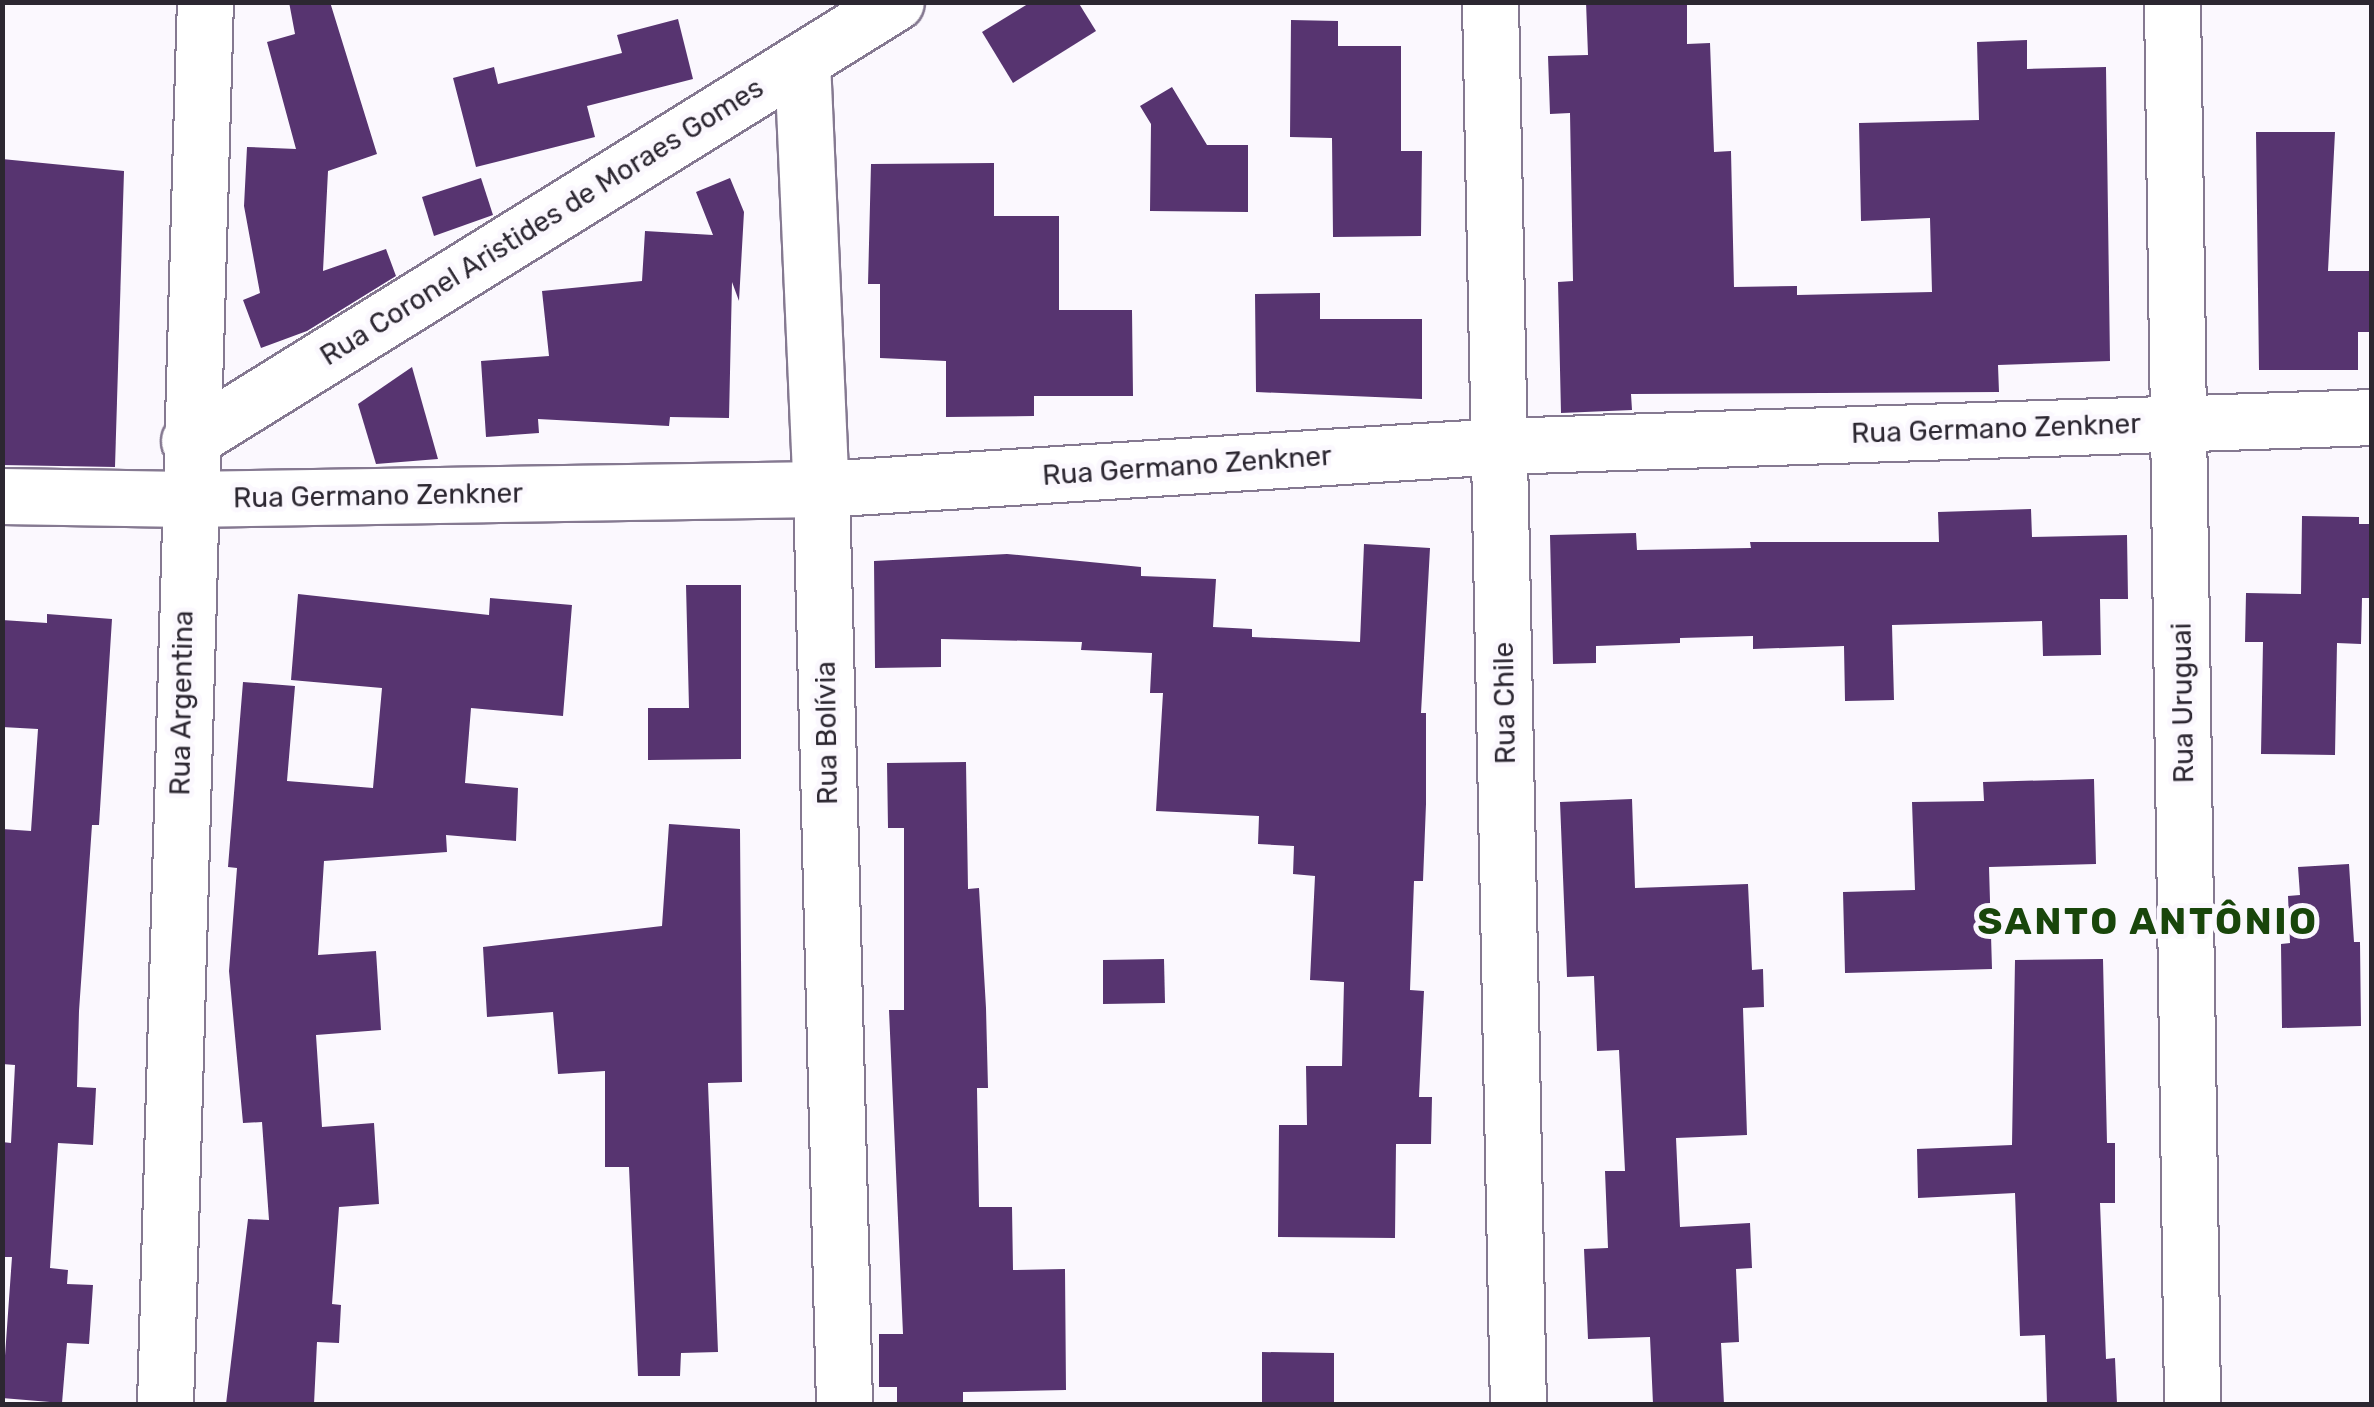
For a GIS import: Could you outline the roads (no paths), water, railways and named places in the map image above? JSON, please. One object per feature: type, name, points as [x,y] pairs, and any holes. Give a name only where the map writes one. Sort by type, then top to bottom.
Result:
[{"type":"street","name":"Rua Argentina","points":[[165,1404],[188,441],[205,2]]},
{"type":"street","name":"Rua Coronel Aristides de Moraes Gomes","points":[[188,441],[896,2]]},
{"type":"street","name":"Rua Chile","points":[[1490,2],[1518,1404]]},
{"type":"street","name":"Rua Uruguai","points":[[2172,2],[2192,1404]]},
{"type":"street","name":"Rua Bolívia","points":[[802,61],[821,489],[844,1404]]},
{"type":"street","name":"Rua Germano Zenkner","points":[[2,496],[187,499],[821,489],[1500,446],[2372,418]]},
{"type":"district","name":"SANTO ANTÔNIO","points":[[2148,922]]}]
